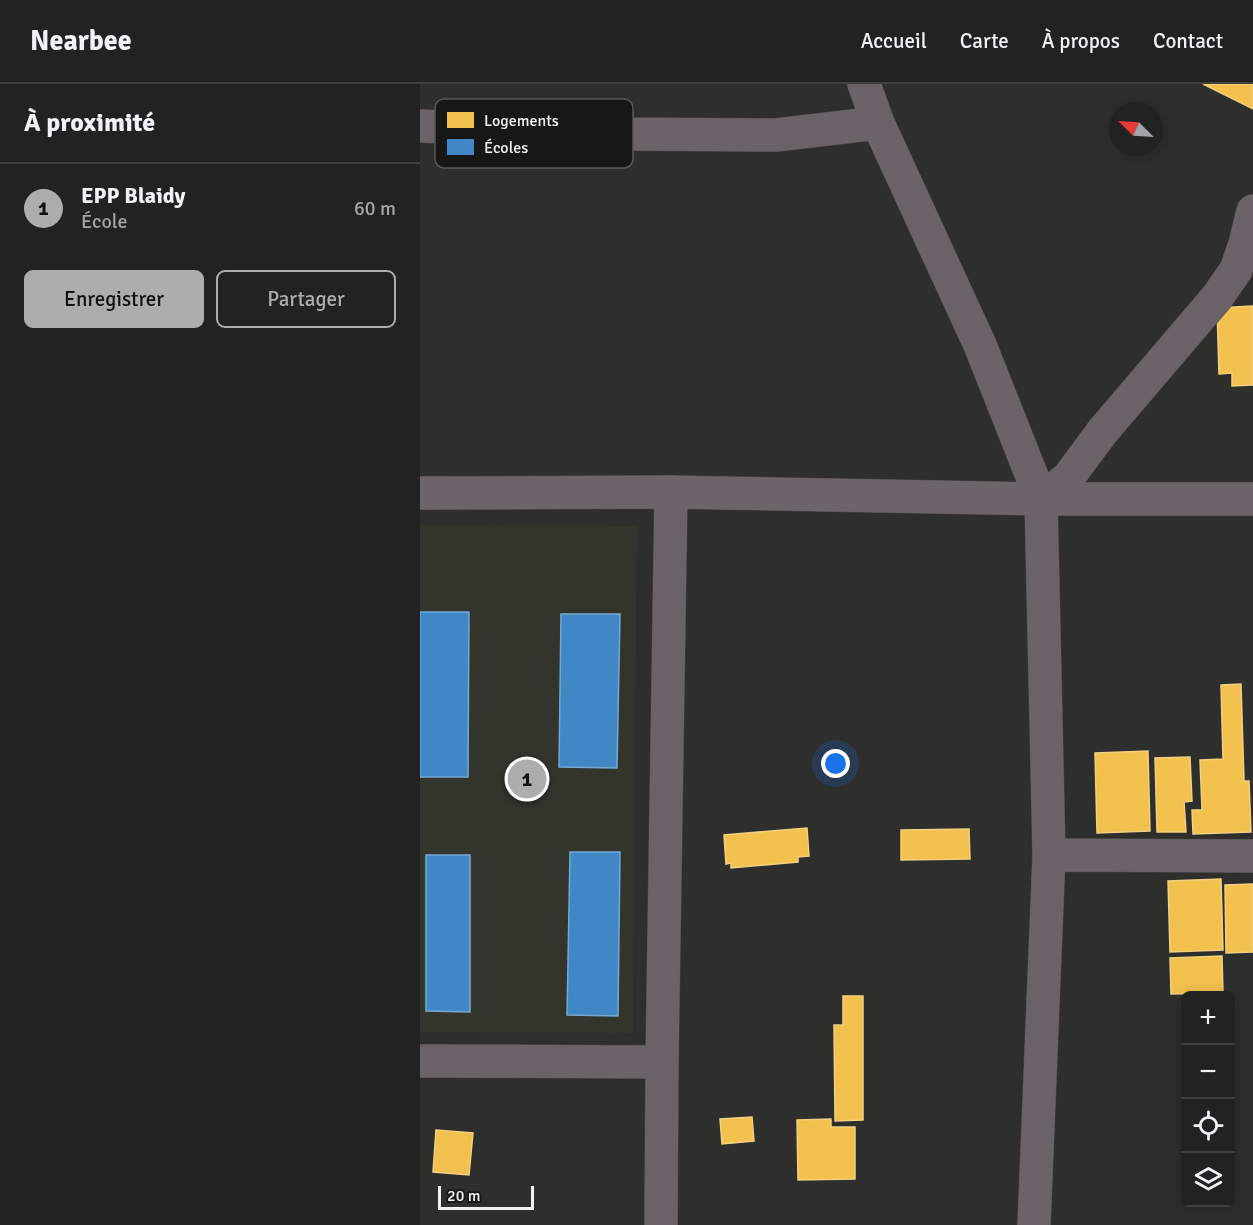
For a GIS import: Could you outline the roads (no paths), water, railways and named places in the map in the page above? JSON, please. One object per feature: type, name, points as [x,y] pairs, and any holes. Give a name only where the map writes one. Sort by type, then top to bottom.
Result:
[{"type":"street","points":[[864,84],[878,123],[980,345],[1041,499],[1049,855],[1034,1225]]},
{"type":"street","points":[[633,134],[776,135],[878,123]]},
{"type":"street","points":[[420,126],[435,127]]},
{"type":"street","points":[[1041,499],[1068,478],[1102,432],[1218,296],[1236,270],[1253,211]]},
{"type":"street","points":[[661,1225],[671,492]]},
{"type":"street","points":[[420,493],[671,492],[1041,499],[1253,499]]},
{"type":"street","points":[[1049,855],[1253,856]]},
{"type":"street","points":[[420,1061],[662,1062]]},
{"type":"place","name":"EPP Blaidy","points":[[527,779]]}]
